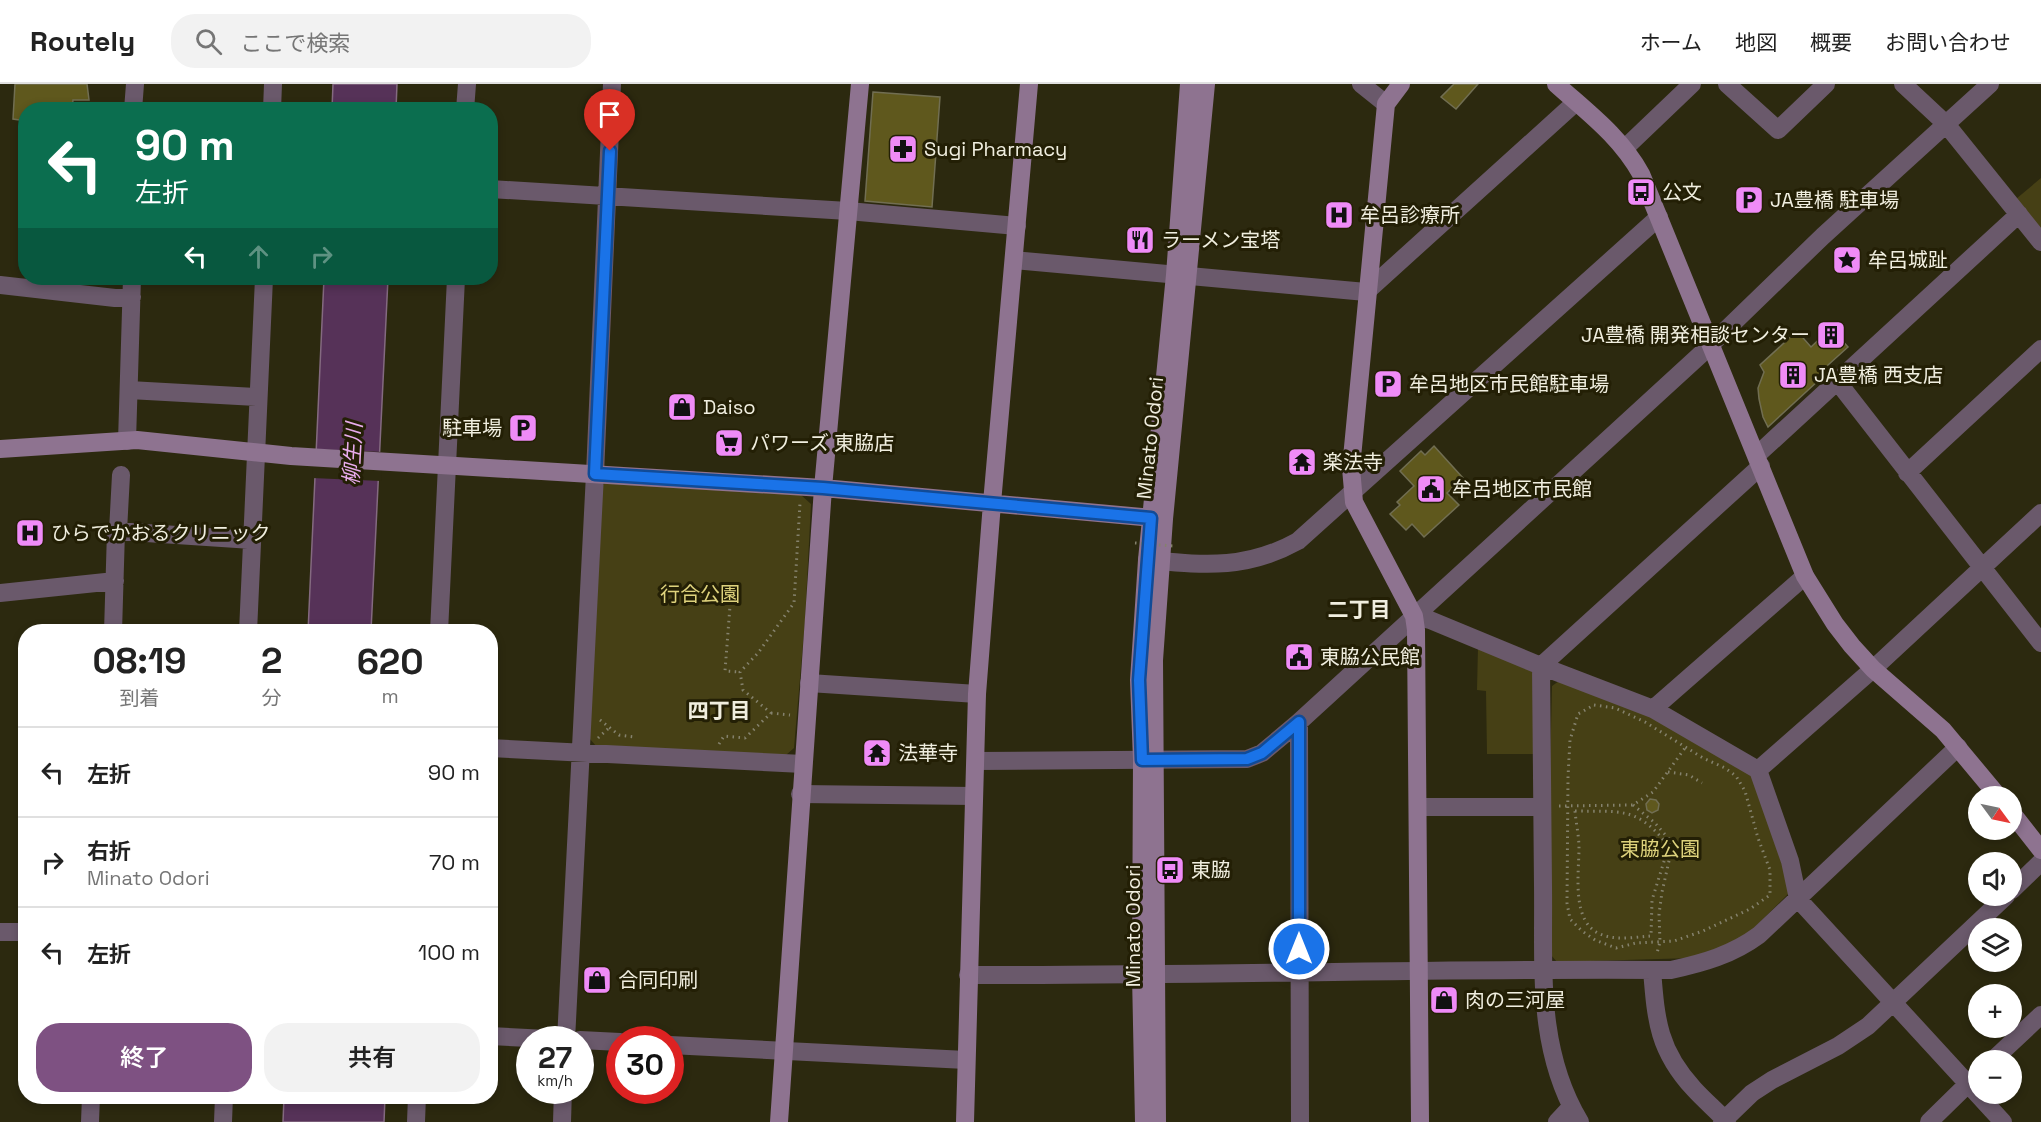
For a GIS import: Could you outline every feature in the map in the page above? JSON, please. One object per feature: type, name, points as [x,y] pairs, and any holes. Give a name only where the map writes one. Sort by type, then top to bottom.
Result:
[{"type":"street","points":[[134,102],[135,84]]},
{"type":"street","points":[[272,102],[273,84]]},
{"type":"street","points":[[465,102],[466,84]]},
{"type":"street","points":[[567,1026],[612,84]]},
{"type":"street","points":[[778,1122],[823,488],[860,84]]},
{"type":"street","points":[[965,1122],[977,694],[1029,84]]},
{"type":"street","name":"Minato Odori","points":[[1182,275],[1189,84]]},
{"type":"street","name":"Minato Odori","points":[[1144,1122],[1154,561],[1182,275],[1206,84]]},
{"type":"street","points":[[1361,84],[1386,104]]},
{"type":"street","points":[[1401,84],[1386,104],[1366,292],[1351,468],[1354,502],[1414,616],[1416,630],[1419,1122]]},
{"type":"street","points":[[1556,84],[1608,130],[1625,148],[1641,174],[1805,576],[1835,624],[1873,669],[1929,716],[1990,786]]},
{"type":"street","points":[[1625,148],[1692,84]]},
{"type":"street","points":[[1727,84],[1778,130],[1827,84]]},
{"type":"street","points":[[1903,84],[1946,124],[2041,242]]},
{"type":"street","points":[[976,761],[1247,759],[1262,753],[1299,722],[1711,344],[1824,236],[1990,84]]},
{"type":"street","points":[[1014,260],[1366,292],[1576,102]]},
{"type":"street","points":[[498,189],[848,211],[1017,226]]},
{"type":"street","points":[[1557,1122],[1575,1115],[1552,1058],[1545,1013],[1540,807],[1540,666],[1759,460],[1837,381],[2019,214]]},
{"type":"street","points":[[1154,561],[1234,563],[1252,561],[1277,553],[1298,541],[1659,217]]},
{"type":"street","points":[[0,285],[115,298],[132,297]]},
{"type":"street","points":[[127,441],[132,285]]},
{"type":"street","points":[[248,624],[264,285]]},
{"type":"street","points":[[439,624],[456,285]]},
{"type":"street","points":[[1907,473],[2041,349]]},
{"type":"street","points":[[1837,381],[2040,641]]},
{"type":"street","points":[[129,390],[258,397]]},
{"type":"street","points":[[0,449],[137,440],[291,456],[823,488],[1158,518]]},
{"type":"street","points":[[113,624],[116,531],[118,531],[121,475]]},
{"type":"street","points":[[1758,770],[1873,669],[2041,513]]},
{"type":"street","points":[[118,531],[252,540]]},
{"type":"street","points":[[1653,709],[1805,576]]},
{"type":"street","points":[[0,593],[115,581]]},
{"type":"street","points":[[1414,616],[1434,621],[1540,666],[1653,709],[1690,741],[1758,770],[1790,861],[1798,899],[1892,1003],[1968,1074]]},
{"type":"street","points":[[809,682],[977,694]]},
{"type":"street","points":[[1299,722],[1300,1122]]},
{"type":"street","points":[[968,975],[1671,970],[1701,964],[1743,946],[1798,899],[1958,747]]},
{"type":"street","points":[[498,748],[803,764]]},
{"type":"street","points":[[800,794],[974,796]]},
{"type":"street","points":[[1418,807],[1540,807]]},
{"type":"street","points":[[2022,826],[2041,850]]},
{"type":"street","points":[[2022,880],[2041,862]]},
{"type":"street","points":[[1652,970],[1656,1013],[1663,1044],[1671,1059],[1693,1088],[1725,1121],[1752,1093],[1772,1080],[1839,1046],[1868,1026],[1995,906]]},
{"type":"street","points":[[0,932],[18,932]]},
{"type":"street","name":"Minato Odori","points":[[1148,975],[1157,1122]]},
{"type":"street","points":[[2004,1050],[2041,1015]]},
{"type":"street","points":[[498,1036],[516,1037]]},
{"type":"street","points":[[684,1046],[966,1060]]},
{"type":"street","points":[[1929,1122],[1968,1084]]},
{"type":"street","points":[[90,1122],[91,1104]]},
{"type":"street","points":[[223,1122],[224,1104]]},
{"type":"street","points":[[416,1122],[417,1104]]},
{"type":"street","points":[[562,1122],[563,1104]]},
{"type":"street","points":[[1990,1104],[2003,1122]]},
{"type":"path","points":[[1834,247],[1850,264]]},
{"type":"path","points":[[740,672],[758,653],[794,603],[800,503]]},
{"type":"path","points":[[1135,543],[1173,546]]},
{"type":"path","points":[[740,594],[731,593],[725,670],[740,672]]},
{"type":"path","points":[[740,672],[743,690],[771,713],[798,716]]},
{"type":"path","points":[[1594,705],[1615,708],[1690,741],[1736,776],[1745,791],[1770,870],[1770,895],[1750,909],[1703,931],[1674,941],[1636,943],[1616,948],[1595,940],[1570,919],[1567,903],[1568,805],[1570,740],[1578,714],[1594,705]]},
{"type":"path","points":[[601,709],[600,721],[619,735],[641,738]]},
{"type":"path","points":[[717,746],[724,736],[745,738],[771,713]]},
{"type":"path","points":[[1540,807],[1633,806],[1653,792],[1690,741]]},
{"type":"path","points":[[1668,772],[1689,774],[1702,783]]},
{"type":"path","points":[[1633,806],[1654,822],[1669,839],[1671,852],[1659,914],[1660,942],[1652,970]]},
{"type":"path","points":[[1575,811],[1626,812],[1640,818],[1655,829],[1666,843],[1666,855],[1652,900],[1651,936],[1614,938],[1598,934],[1581,911],[1578,885],[1579,846],[1575,811]]},
{"type":"green space","points":[[2041,178],[2041,230],[2016,199]]},
{"type":"green space","name":"行合公園","points":[[607,481],[801,495],[811,504],[805,620],[794,748],[786,755],[597,747],[589,738],[599,489]]},
{"type":"green space","points":[[1478,647],[1535,673],[1536,754],[1487,754],[1486,691],[1477,690]]},
{"type":"green space","name":"東脇公園","points":[[1559,681],[1638,709],[1752,774],[1785,865],[1790,892],[1751,931],[1717,951],[1693,958],[1557,962],[1551,955],[1549,820],[1552,686]]},
{"type":"water","points":[[333,84],[397,84],[396,102],[332,102]]},
{"type":"water","name":"柳生川","points":[[324,285],[388,285],[371,624],[308,624]]},
{"type":"water","points":[[284,1104],[385,1104],[384,1122],[283,1122]]},
{"type":"pier","points":[[313,449],[382,452],[381,481],[312,478]]},
{"type":"building","points":[[15,84],[87,84],[89,100],[18,102],[18,120],[13,119]]},
{"type":"building","points":[[1454,84],[1478,84],[1456,109],[1441,97]]},
{"type":"building","name":"Sugi Pharmacy","points":[[873,92],[940,97],[932,207],[865,201]]},
{"type":"building","name":"JA豊橋 西支店","points":[[1831,328],[1848,347],[1828,365],[1831,369],[1768,427],[1759,399],[1758,388],[1764,372],[1760,365],[1797,331],[1811,347]]},
{"type":"building","name":"牟呂地区市民館","points":[[1434,446],[1463,478],[1447,493],[1459,505],[1424,537],[1412,524],[1406,530],[1390,514],[1400,505],[1397,502],[1414,486],[1400,471],[1421,451],[1425,455]]},
{"type":"building","points":[[1650,799],[1656,800],[1659,804],[1658,810],[1652,813],[1647,810],[1646,804]]},
{"type":"place","name":"Sugi Pharmacy","points":[[903,149]]},
{"type":"place","name":"公文","points":[[1641,192]]},
{"type":"place","name":"JA豊橋 駐車場","points":[[1749,200]]},
{"type":"place","name":"牟呂診療所","points":[[1339,215]]},
{"type":"place","name":"ラーメン宝塔","points":[[1140,240]]},
{"type":"place","name":"牟呂城趾","points":[[1847,260]]},
{"type":"place","name":"JA豊橋 開発相談センター","points":[[1831,335]]},
{"type":"place","name":"JA豊橋 西支店","points":[[1793,375]]},
{"type":"place","name":"牟呂地区市民館駐車場","points":[[1388,384]]},
{"type":"place","name":"Daiso","points":[[682,407]]},
{"type":"place","name":"駐車場","points":[[523,428]]},
{"type":"place","name":"パワーズ 東脇店","points":[[729,443]]},
{"type":"place","name":"楽法寺","points":[[1302,462]]},
{"type":"place","name":"牟呂地区市民館","points":[[1431,489]]},
{"type":"place","name":"ひらでかおるクリニック","points":[[30,533]]},
{"type":"place","name":"東脇公民館","points":[[1299,657]]},
{"type":"place","name":"法華寺","points":[[877,753]]},
{"type":"place","name":"東脇","points":[[1170,870]]},
{"type":"place","name":"合同印刷","points":[[597,980]]},
{"type":"place","name":"肉の三河屋","points":[[1444,1000]]},
{"type":"district","name":"二丁目","points":[[1359,610]]},
{"type":"district","name":"四丁目","points":[[719,711]]},
{"type":"route","points":[[610,151],[595,474],[823,488],[1151,518],[1139,680],[1142,760],[1247,759],[1262,753],[1299,722],[1299,949]]}]
